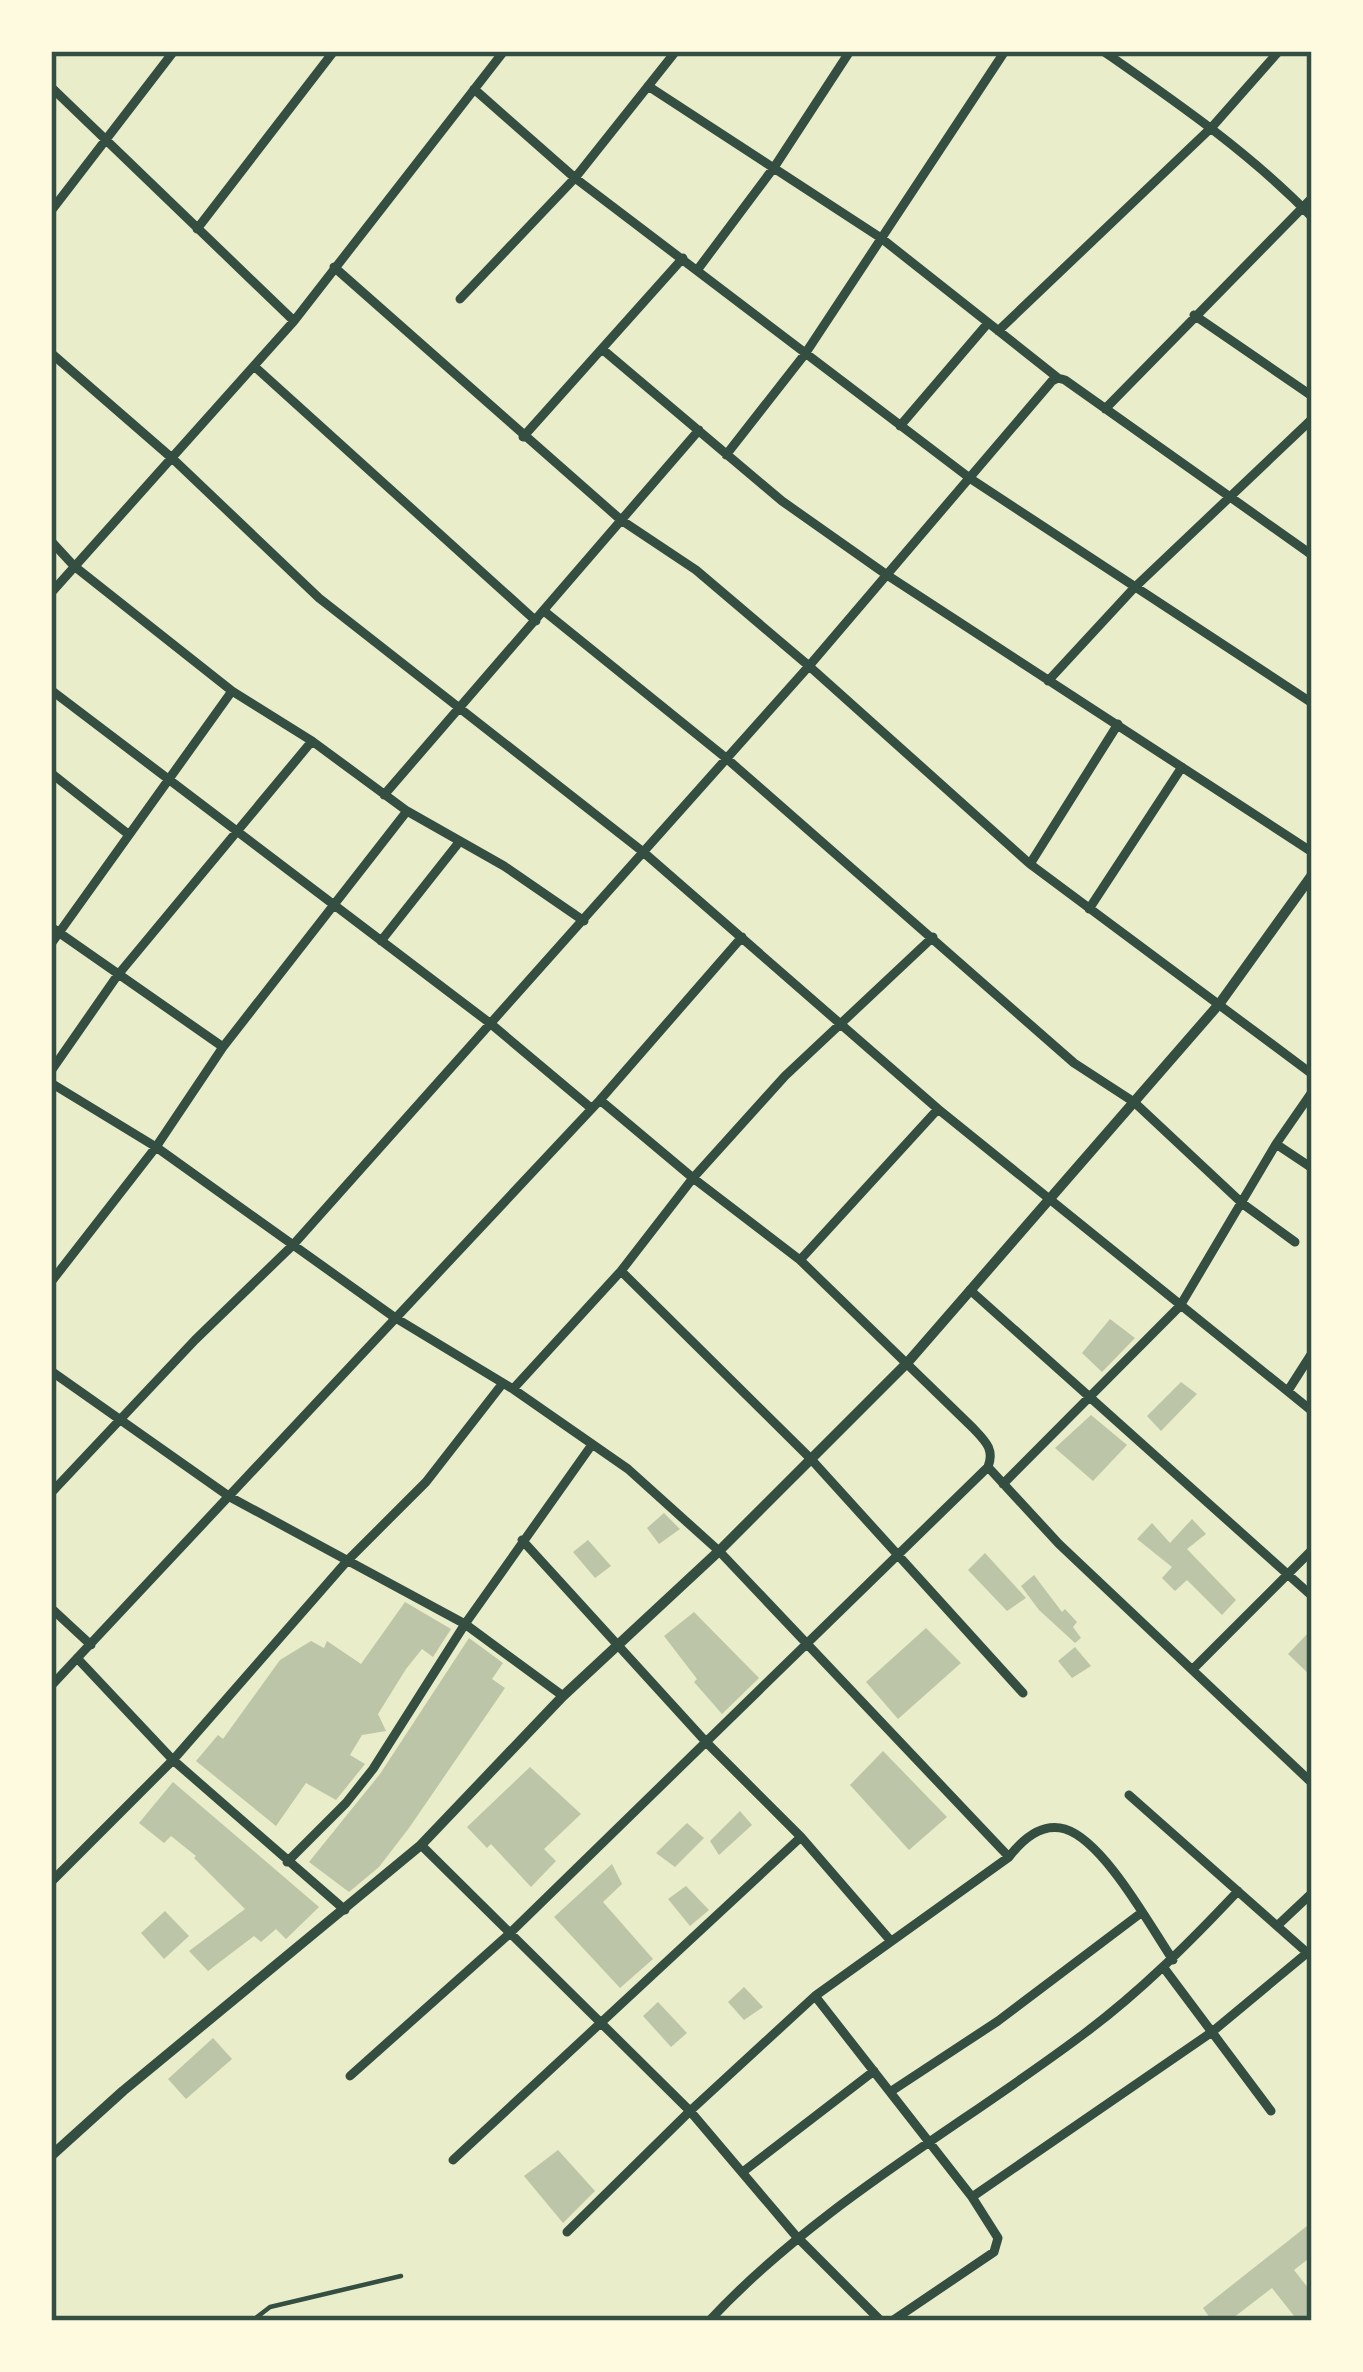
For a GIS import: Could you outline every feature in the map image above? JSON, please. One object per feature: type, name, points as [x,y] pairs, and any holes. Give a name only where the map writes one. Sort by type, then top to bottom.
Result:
[{"type":"street","points":[[51,211],[174,51]]},
{"type":"street","points":[[197,229],[334,51]]},
{"type":"street","points":[[51,593],[294,321],[504,51]]},
{"type":"street","points":[[460,299],[575,178],[676,51]]},
{"type":"street","points":[[698,269],[775,166],[850,51]]},
{"type":"street","points":[[726,455],[805,355],[1006,51]]},
{"type":"street","points":[[1103,51],[1212,127],[1312,217]]},
{"type":"street","points":[[900,426],[993,327],[1212,127],[1280,51]]},
{"type":"street","points":[[648,86],[881,238],[1058,378],[1312,555]]},
{"type":"street","points":[[51,87],[294,321]]},
{"type":"street","points":[[474,89],[575,178],[971,479],[1312,703]]},
{"type":"street","points":[[1105,409],[1312,198]]},
{"type":"street","points":[[523,437],[683,258]]},
{"type":"street","points":[[334,267],[621,520],[696,570],[809,666],[1030,864],[1312,1074]]},
{"type":"street","points":[[1194,315],[1312,396]]},
{"type":"street","points":[[602,349],[782,501],[887,575],[1312,852]]},
{"type":"street","points":[[51,353],[173,459],[319,598],[642,851],[938,1109],[1312,1411]]},
{"type":"street","points":[[254,366],[536,621]]},
{"type":"street","points":[[51,1493],[292,1245],[584,921],[1058,378]]},
{"type":"street","points":[[1048,681],[1134,589],[1312,419]]},
{"type":"street","points":[[384,795],[699,430]]},
{"type":"street","points":[[51,542],[74,566],[232,691],[312,741],[406,811],[584,921]]},
{"type":"street","points":[[544,611],[726,758],[1074,1063],[1134,1102],[1243,1204],[1295,1242]]},
{"type":"street","points":[[51,690],[800,1260],[989,1445],[992,1457],[988,1467],[901,1554],[509,1934],[350,2076]]},
{"type":"street","points":[[51,944],[55,930],[170,783],[232,691]]},
{"type":"street","points":[[1030,864],[1118,724]]},
{"type":"street","points":[[51,1071],[117,976],[312,741]]},
{"type":"street","points":[[1089,909],[1182,767]]},
{"type":"street","points":[[51,773],[128,834]]},
{"type":"street","points":[[51,1282],[156,1147],[223,1047],[406,811]]},
{"type":"street","points":[[381,941],[460,841]]},
{"type":"street","points":[[51,2156],[123,2090],[422,1845],[563,1696],[718,1551],[908,1362],[1220,1003],[1312,875]]},
{"type":"street","points":[[55,930],[223,1047]]},
{"type":"street","points":[[51,1686],[595,1104],[742,937]]},
{"type":"street","points":[[51,1882],[173,1760],[347,1561],[621,1270],[693,1178],[784,1076],[933,938]]},
{"type":"street","points":[[51,1083],[156,1147],[394,1316],[508,1386],[628,1469],[718,1551],[1009,1857]]},
{"type":"street","points":[[1004,1484],[1180,1306],[1312,1092]]},
{"type":"street","points":[[800,1260],[938,1109]]},
{"type":"street","points":[[1276,1144],[1312,1168]]},
{"type":"street","points":[[621,1270],[810,1458],[1023,1694]]},
{"type":"street","points":[[970,1291],[1312,1596]]},
{"type":"street","points":[[1289,1389],[1312,1353]]},
{"type":"street","points":[[51,1371],[230,1497],[466,1624],[563,1696]]},
{"type":"street","points":[[287,1862],[373,1769],[466,1624],[592,1446]]},
{"type":"street","points":[[988,1467],[1059,1544],[1312,1784]]},
{"type":"street","points":[[523,1540],[890,1940]]},
{"type":"street","points":[[1193,1669],[1312,1550]]},
{"type":"street","points":[[51,1608],[91,1646]]},
{"type":"street","points":[[77,1658],[173,1760],[345,1910]]},
{"type":"street","points":[[972,2198],[1212,2032],[1309,1955],[1129,1795]]},
{"type":"street","points":[[567,2232],[815,1996],[1041,1829],[1062,1828],[1085,1840],[1141,1913],[1212,2032],[1271,2110]]},
{"type":"street","points":[[453,2160],[800,1837]]},
{"type":"street","points":[[422,1845],[690,2111],[796,2236],[881,2321]]},
{"type":"street","points":[[709,2321],[796,2236],[1089,2030],[1169,1964],[1238,1891]]},
{"type":"street","points":[[1278,1925],[1312,1893]]},
{"type":"street","points":[[890,2092],[998,2021],[1141,1913]]},
{"type":"street","points":[[815,1996],[998,2238],[994,2252],[892,2321]]},
{"type":"street","points":[[744,2171],[874,2071]]},
{"type":"lane","points":[[252,2321],[270,2307],[401,2276]]},
{"type":"building","points":[[1110,1319],[1135,1338],[1102,1372],[1082,1353]]},
{"type":"building","points":[[1181,1382],[1197,1394],[1161,1431],[1147,1416]]},
{"type":"building","points":[[1091,1415],[1127,1445],[1093,1481],[1055,1448]]},
{"type":"building","points":[[664,1513],[680,1529],[659,1544],[647,1528]]},
{"type":"building","points":[[1192,1519],[1206,1534],[1187,1549],[1236,1600],[1222,1615],[1187,1580],[1175,1591],[1162,1578],[1172,1567],[1137,1539],[1152,1523],[1170,1543]]},
{"type":"building","points":[[588,1540],[611,1566],[595,1578],[573,1552]]},
{"type":"building","points":[[985,1553],[1026,1598],[1007,1611],[968,1570]]},
{"type":"building","points":[[1034,1575],[1062,1612],[1065,1609],[1077,1622],[1073,1627],[1081,1638],[1075,1643],[1021,1586]]},
{"type":"building","points":[[405,1602],[451,1629],[433,1657],[422,1649],[406,1669],[378,1714],[386,1731],[362,1735],[350,1755],[365,1764],[336,1800],[306,1783],[276,1826],[196,1761],[218,1735],[223,1739],[280,1660],[311,1641],[324,1648],[327,1641],[361,1664]]},
{"type":"building","points":[[694,1612],[759,1678],[722,1714],[664,1636]]},
{"type":"building","points":[[926,1628],[961,1663],[898,1719],[866,1682]]},
{"type":"building","points":[[1312,1629],[1312,1677],[1288,1654]]},
{"type":"building","points":[[469,1638],[503,1663],[492,1679],[505,1688],[409,1828],[379,1867],[349,1892],[309,1862],[380,1774]]},
{"type":"building","points":[[1075,1647],[1091,1666],[1072,1678],[1058,1661]]},
{"type":"building","points":[[883,1751],[947,1817],[909,1850],[850,1785]]},
{"type":"building","points":[[530,1767],[581,1814],[544,1849],[556,1861],[531,1887],[491,1844],[487,1848],[467,1827]]},
{"type":"building","points":[[173,1782],[319,1907],[286,1939],[276,1929],[261,1942],[254,1936],[208,1971],[189,1951],[245,1909],[196,1856],[171,1836],[164,1843],[139,1823]]},
{"type":"building","points":[[740,1811],[752,1825],[719,1855],[710,1841]]},
{"type":"building","points":[[687,1823],[704,1838],[675,1867],[656,1853]]},
{"type":"building","points":[[612,1864],[622,1884],[603,1902],[653,1959],[620,1988],[554,1917]]},
{"type":"building","points":[[686,1886],[709,1910],[690,1926],[668,1899]]},
{"type":"building","points":[[165,1911],[189,1936],[164,1959],[141,1933]]},
{"type":"building","points":[[744,1987],[763,2007],[744,2020],[728,2002]]},
{"type":"building","points":[[658,2002],[687,2033],[671,2047],[643,2016]]},
{"type":"building","points":[[213,2038],[232,2059],[186,2099],[168,2079]]},
{"type":"building","points":[[558,2150],[595,2191],[563,2223],[524,2176]]},
{"type":"building","points":[[1312,2222],[1312,2256],[1294,2270],[1312,2293],[1312,2321],[1298,2321],[1272,2288],[1229,2321],[1212,2321],[1203,2308]]}]
